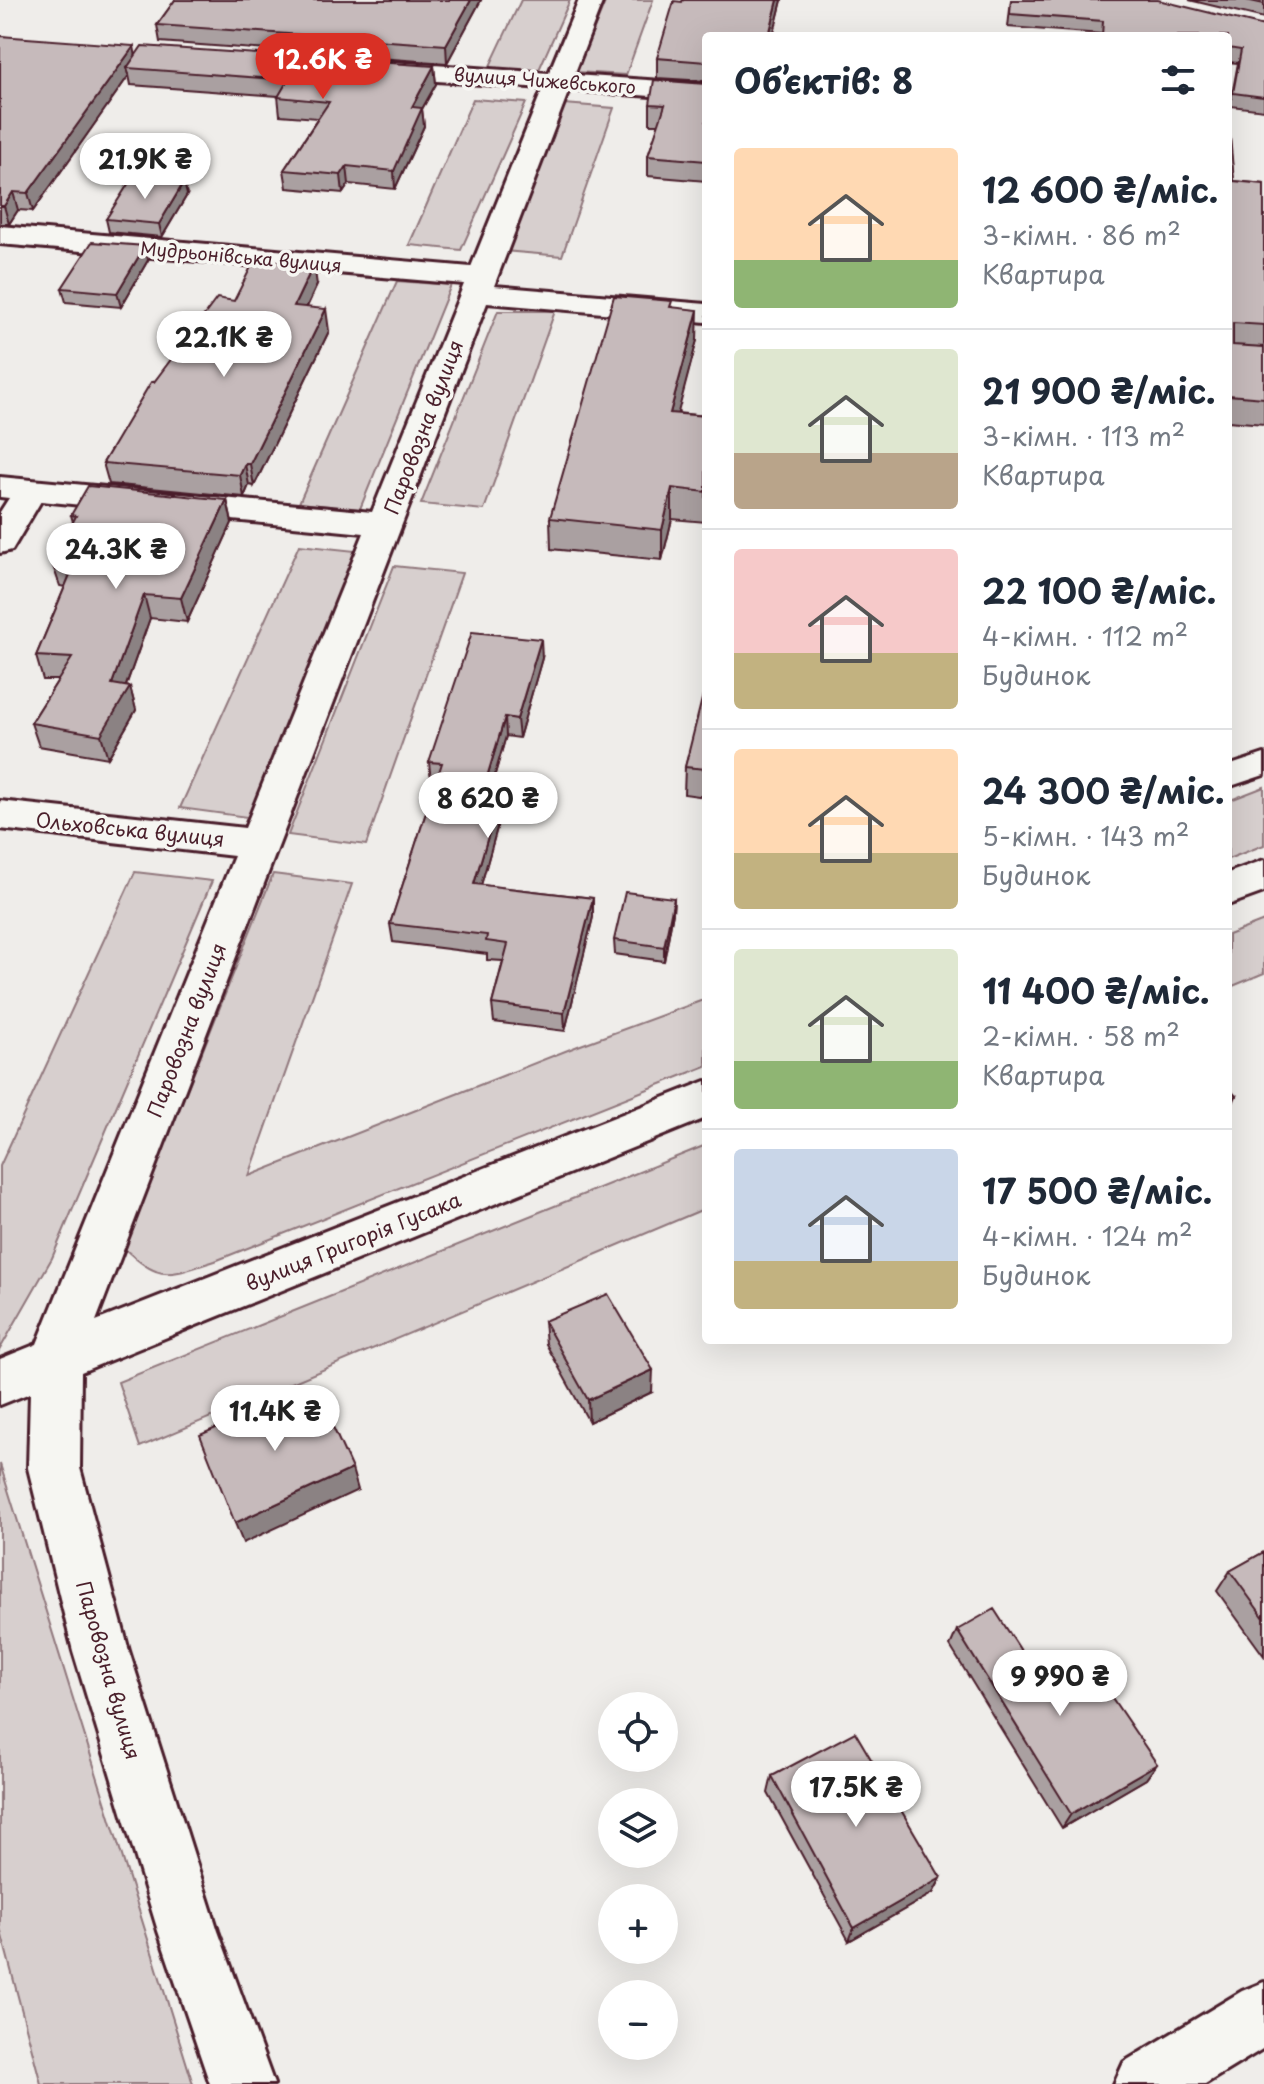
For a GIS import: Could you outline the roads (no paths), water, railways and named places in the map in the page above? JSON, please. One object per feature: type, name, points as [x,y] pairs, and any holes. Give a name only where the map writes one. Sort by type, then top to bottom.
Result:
[{"type":"street","name":"Паровозна вулиця","points":[[242,2084],[188,1931],[101,1651],[54,1468],[56,1360],[591,0]]},
{"type":"street","name":"вулиця Чижевського","points":[[353,67],[702,92]]},
{"type":"street","name":"Мудрьонівська вулиця","points":[[0,235],[479,285],[702,313]]},
{"type":"street","points":[[0,542],[15,489],[385,524]]},
{"type":"street","name":"Ольховська вулиця","points":[[0,815],[260,844]]},
{"type":"street","points":[[1232,888],[1264,875]]},
{"type":"street","name":"вулиця Григорія Гусака","points":[[0,1382],[702,1101]]},
{"type":"street","points":[[1146,2084],[1264,2013]]},
{"type":"lane","points":[[1232,776],[1264,764]]}]
